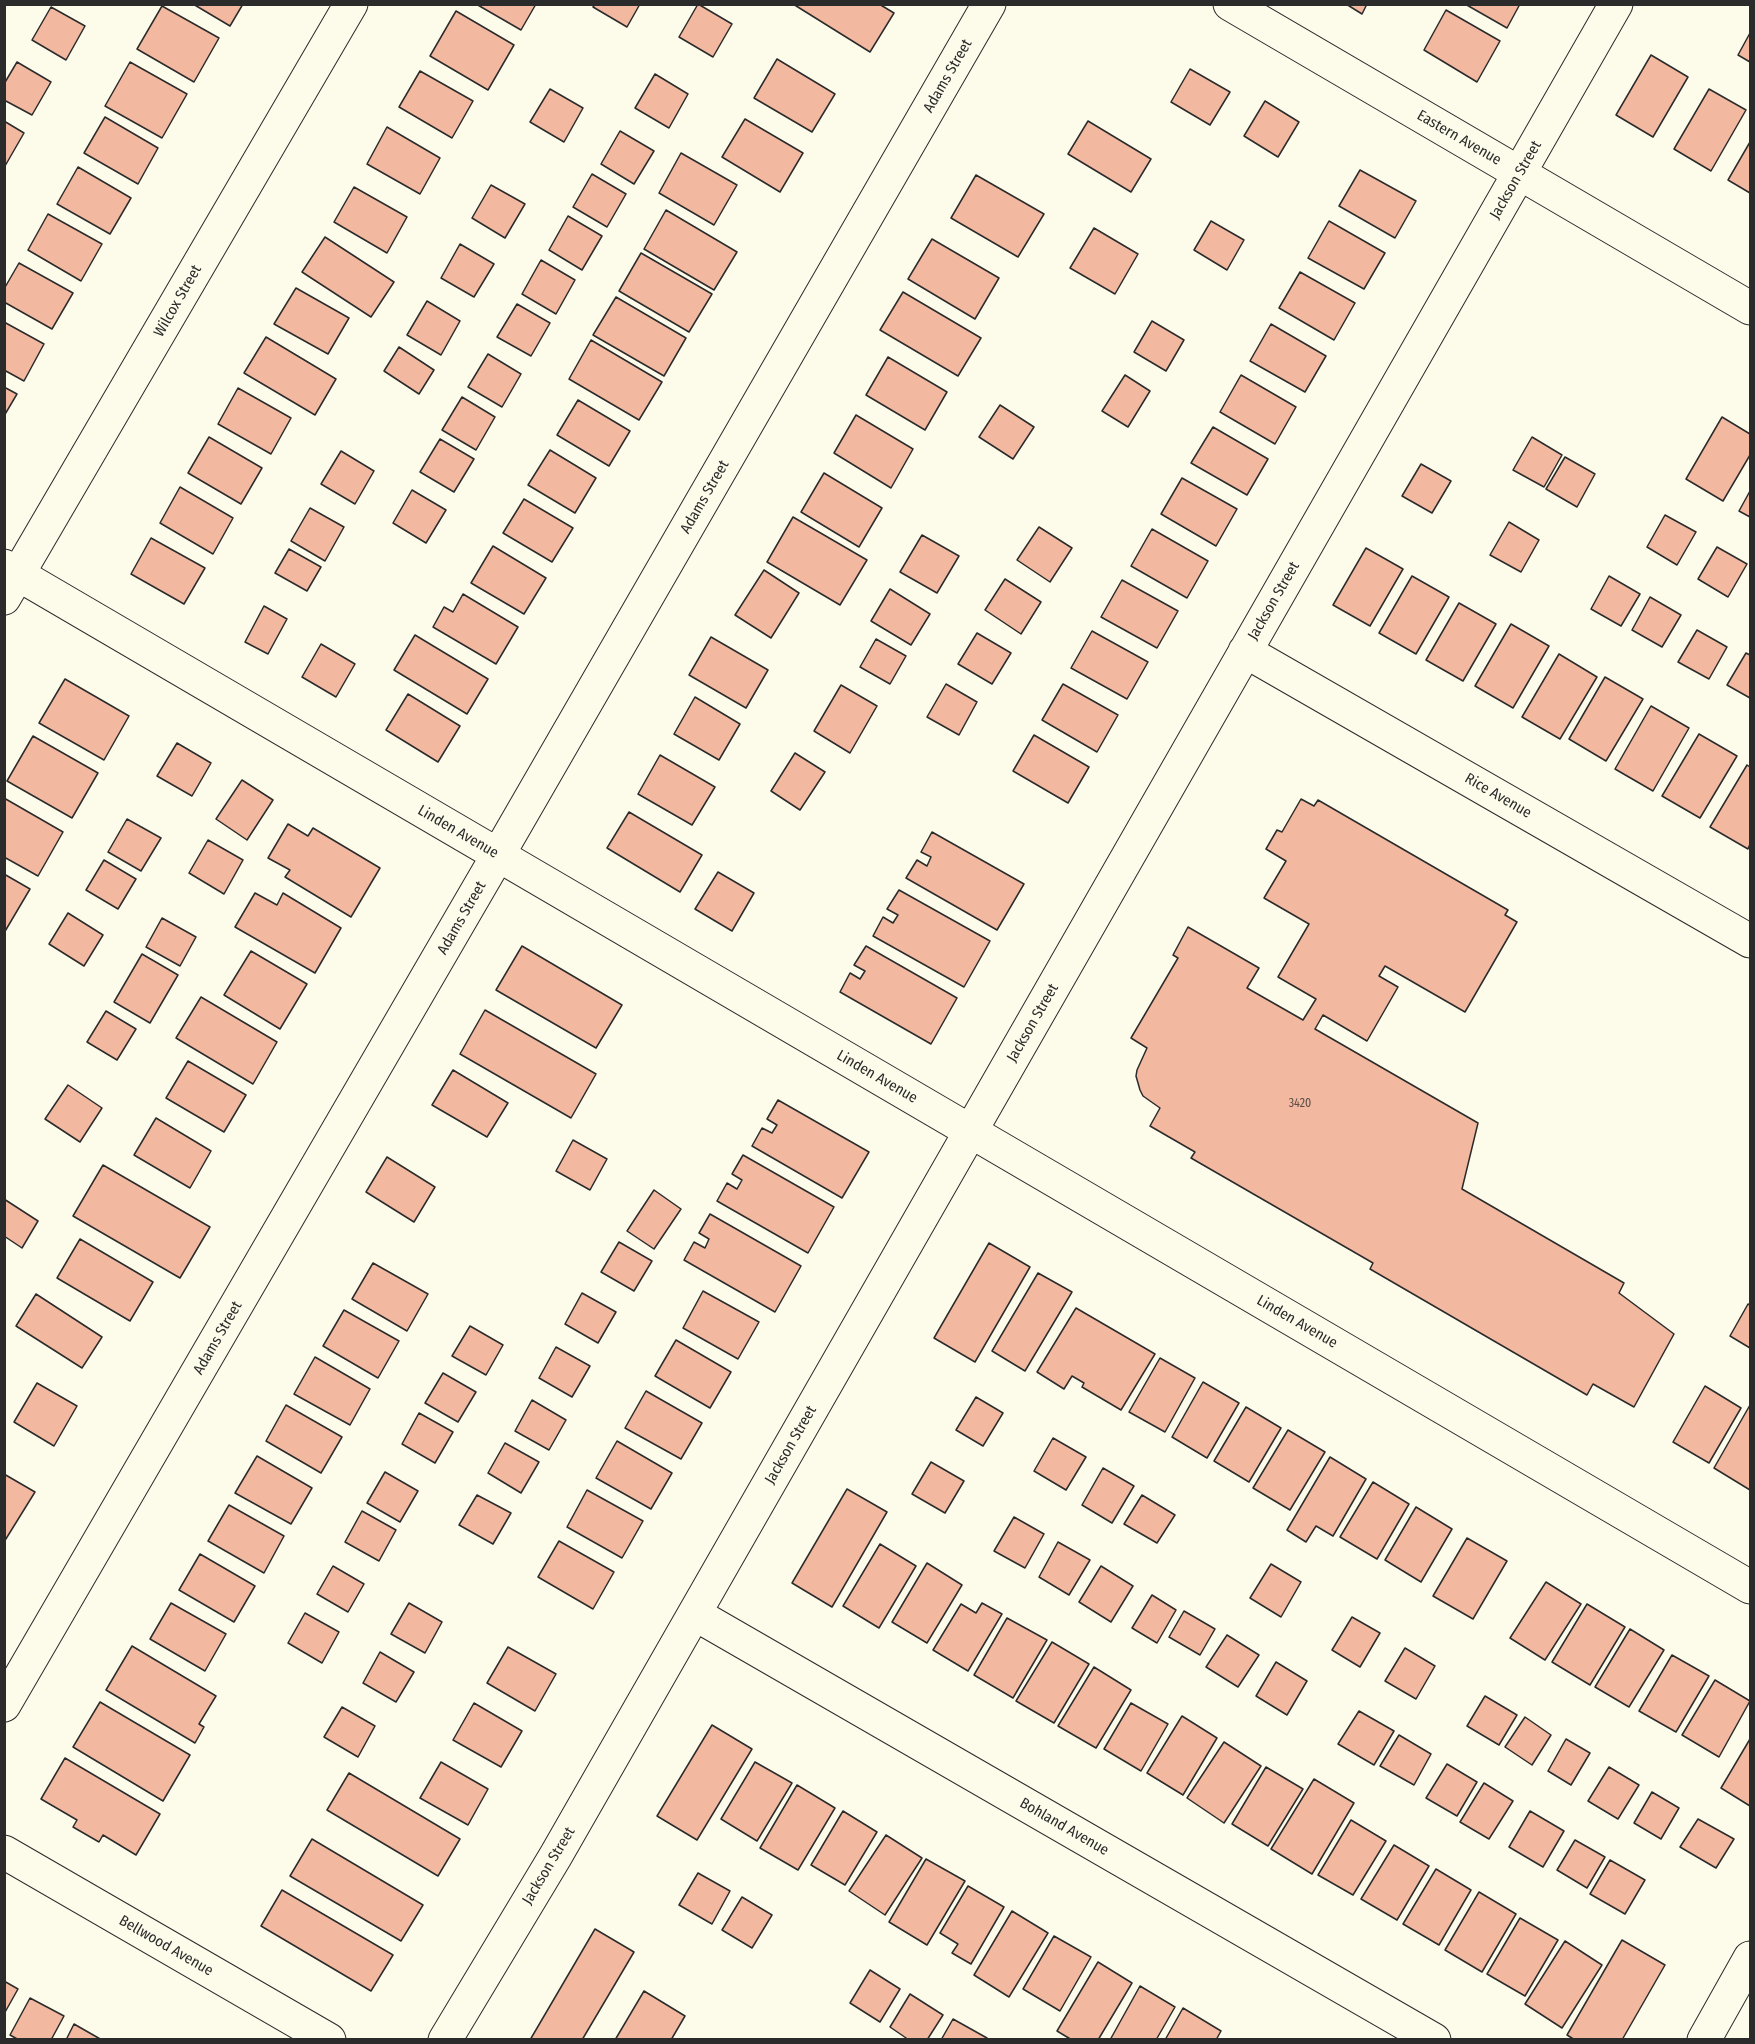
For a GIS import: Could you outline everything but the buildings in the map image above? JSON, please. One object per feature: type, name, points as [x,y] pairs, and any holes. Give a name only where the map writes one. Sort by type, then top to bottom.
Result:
[{"type":"street","name":"Wilcox Street","points":[[9,580],[351,4]]},
{"type":"street","name":"Adams Street","points":[[4,1705],[989,4]]},
{"type":"street","name":"Eastern Avenue","points":[[1230,4],[1750,308]]},
{"type":"street","name":"Jackson Street","points":[[445,2040],[555,1857],[695,1614],[1616,4]]},
{"type":"street","name":"Linden Avenue","points":[[9,580],[498,855],[1750,1587]]},
{"type":"street","name":"Rice Avenue","points":[[1245,651],[1750,941]]},
{"type":"street","name":"Bohland Avenue","points":[[695,1614],[1434,2040]]},
{"type":"street","name":"Bellwood Avenue","points":[[4,1852],[329,2040]]},
{"type":"street","points":[[1704,2040],[1750,1958]]}]
